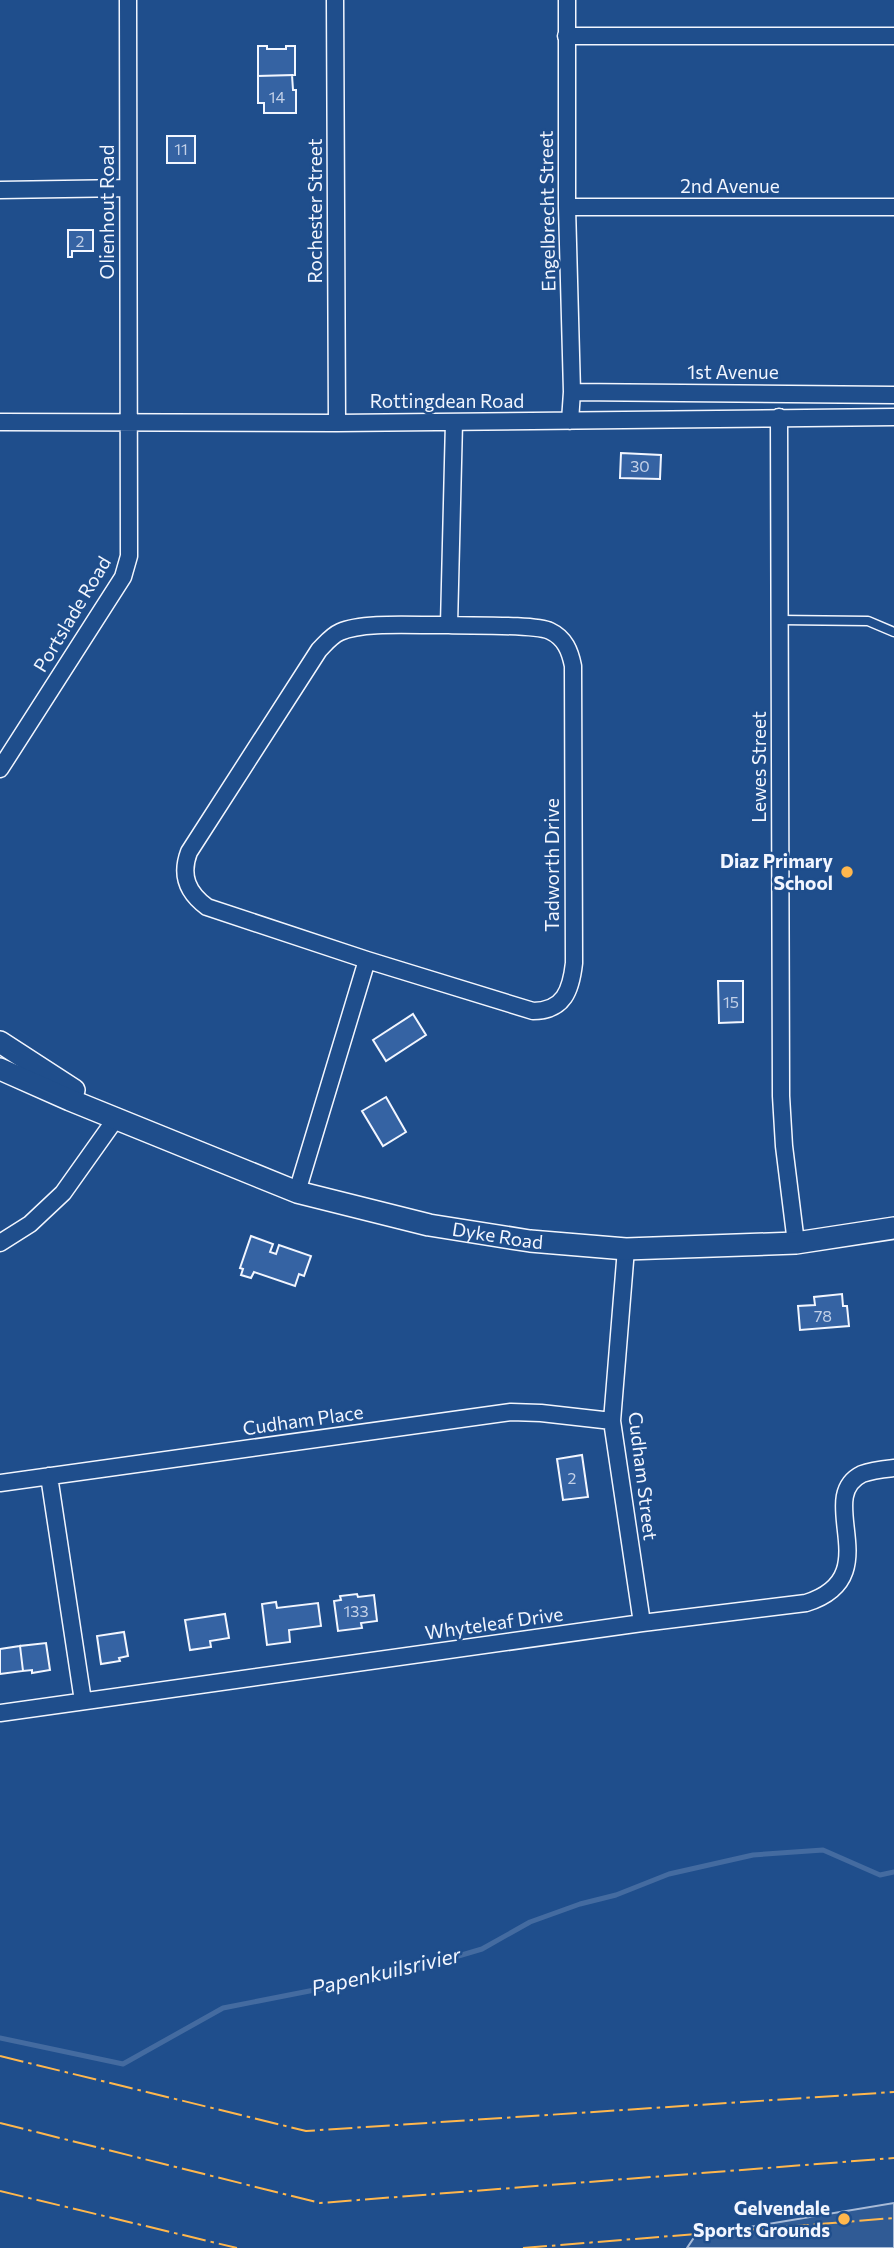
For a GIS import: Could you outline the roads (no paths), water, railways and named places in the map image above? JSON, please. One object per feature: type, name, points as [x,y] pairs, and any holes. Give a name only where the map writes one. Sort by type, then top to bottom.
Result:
[{"type":"street","name":"Olienhout Road","points":[[127,424],[128,0]]},
{"type":"street","name":"Rochester Street","points":[[335,0],[337,423]]},
{"type":"street","name":"Engelbrecht Street","points":[[567,0],[567,207],[572,392],[570,421]]},
{"type":"street","points":[[566,36],[894,36]]},
{"type":"street","points":[[0,190],[128,188]]},
{"type":"street","name":"2nd Avenue","points":[[567,207],[894,207]]},
{"type":"street","name":"1st Avenue","points":[[572,392],[894,395]]},
{"type":"street","name":"Lewes Street","points":[[779,417],[780,1096],[783,1146],[796,1243]]},
{"type":"street","name":"Rottingdean Road","points":[[0,422],[337,423],[894,417]]},
{"type":"street","points":[[449,625],[454,422]]},
{"type":"street","name":"Portslade Road","points":[[0,769],[127,567],[127,424]]},
{"type":"street","name":"Tadworth Drive","points":[[449,625],[542,628],[558,636],[570,653],[573,680],[574,963],[572,981],[561,1001],[545,1011],[534,1011],[207,908],[188,888],[185,875],[189,852],[319,650],[330,638],[341,631],[366,626],[449,625]]},
{"type":"street","points":[[297,1192],[367,960]]},
{"type":"street","name":"Dyke Road","points":[[0,1042],[117,1117]]},
{"type":"street","name":"Dyke Road","points":[[0,1069],[69,1100],[117,1117],[297,1192],[429,1225],[530,1241],[626,1249],[796,1243],[894,1228]]},
{"type":"street","points":[[0,1243],[30,1224],[63,1194],[117,1117]]},
{"type":"street","name":"Cudham Street","points":[[626,1249],[612,1421],[642,1623]]},
{"type":"street","name":"Cudham Place","points":[[0,1483],[511,1412],[612,1421]]},
{"type":"street","name":"Whyteleaf Drive","points":[[0,1713],[642,1623],[806,1603],[836,1588],[847,1568],[844,1503],[849,1485],[861,1475],[894,1468]]},
{"type":"street","points":[[50,1476],[83,1701]]},
{"type":"lane","points":[[780,620],[869,621],[894,632]]},
{"type":"waterway","name":"Papenkuilsrivier","points":[[0,2038],[123,2064],[223,2008],[401,1973],[482,1949],[530,1922],[580,1904],[616,1895],[669,1874],[753,1855],[823,1850],[880,1875],[894,1872]]},
{"type":"place","name":"Diaz Primary School","points":[[847,872]]},
{"type":"place","name":"Gelvendale Sports Grounds","points":[[844,2219]]}]
